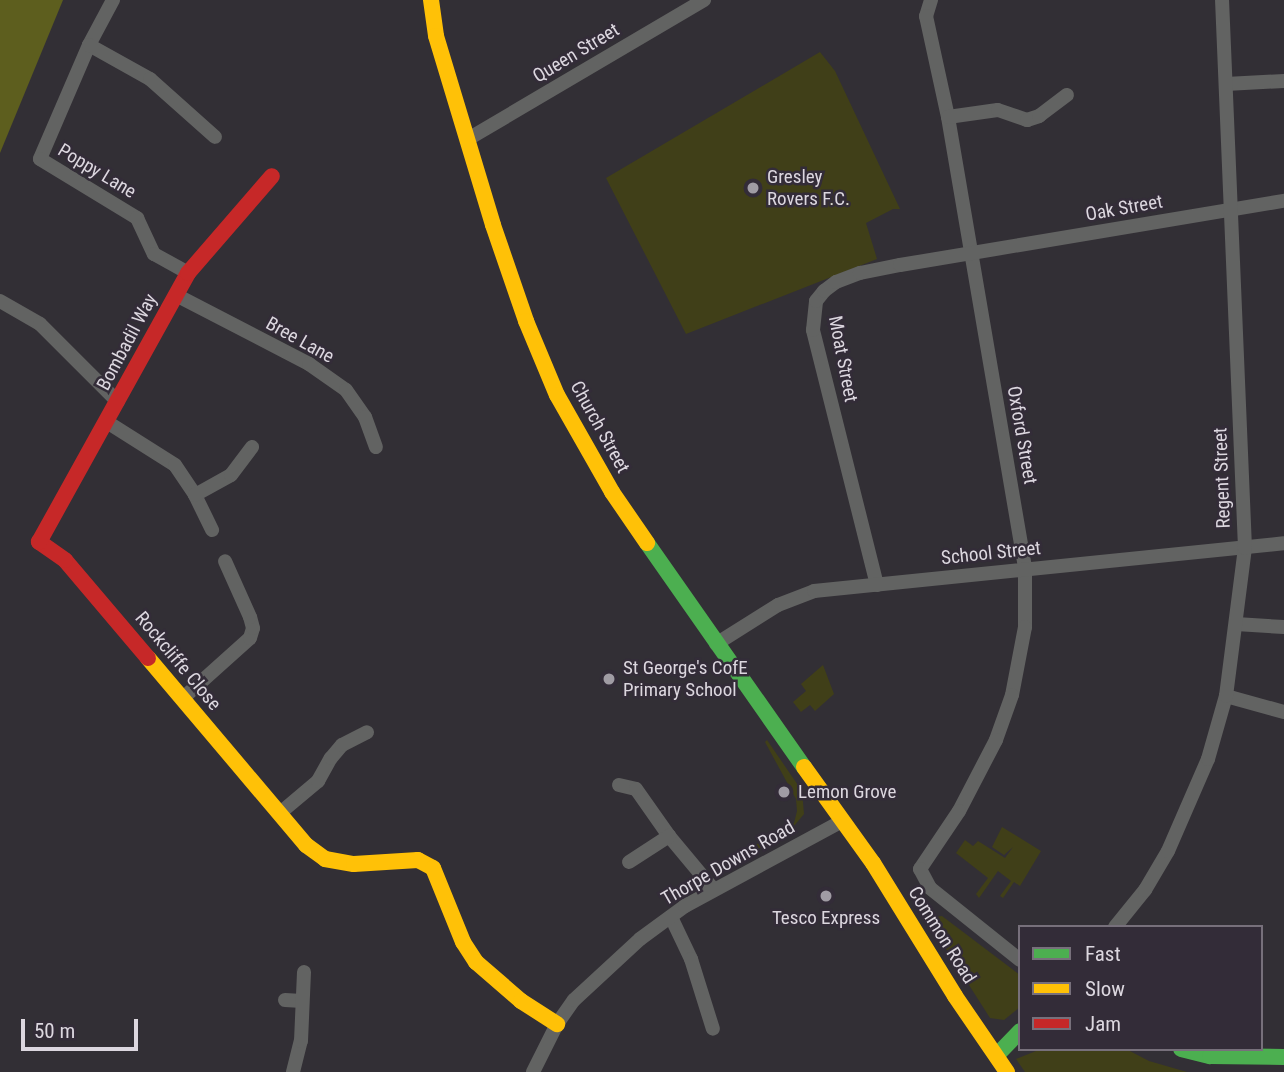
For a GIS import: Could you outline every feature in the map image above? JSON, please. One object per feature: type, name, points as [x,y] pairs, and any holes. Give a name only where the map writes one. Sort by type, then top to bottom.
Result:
[{"type":"street","name":"Poppy Lane","points":[[113,0],[89,45],[40,159],[137,218],[154,254],[188,274]]},
{"type":"street","name":"Church Street","points":[[431,0],[436,36],[508,271],[557,395],[612,492],[842,821]]},
{"type":"street","name":"Queen Street","points":[[468,139],[686,5],[704,0]]},
{"type":"street","name":"Oxford Street","points":[[932,0],[926,16],[948,117],[1025,569],[1025,627],[1004,720],[972,789],[920,869],[930,888],[1018,958]]},
{"type":"street","name":"Regent Street","points":[[1117,925],[1145,890],[1168,852],[1208,759],[1226,696],[1245,548],[1222,0]]},
{"type":"street","points":[[89,45],[150,79],[215,137]]},
{"type":"street","points":[[1226,84],[1284,81]]},
{"type":"street","points":[[948,117],[998,110],[1027,120],[1039,116],[1067,95]]},
{"type":"street","name":"Bombadil Way","points":[[39,542],[188,274],[272,177]]},
{"type":"street","name":"Oak Street","points":[[971,255],[1284,201]]},
{"type":"street","name":"Moat Street","points":[[877,585],[813,330],[816,302],[836,282],[860,274],[971,255]]},
{"type":"street","name":"Bree Lane","points":[[176,295],[309,365],[346,390],[365,417],[376,447]]},
{"type":"street","points":[[0,301],[40,324],[118,402]]},
{"type":"street","points":[[107,422],[175,465],[195,495],[212,530]]},
{"type":"street","points":[[195,495],[231,475],[252,447]]},
{"type":"street","name":"Rockcliffe Close","points":[[39,542],[65,560],[306,845],[324,859],[354,864],[418,860],[433,868],[463,942],[476,962],[511,993],[557,1024]]},
{"type":"street","name":"School Street","points":[[716,643],[796,596],[814,590],[1284,543]]},
{"type":"street","points":[[183,699],[250,638],[253,628],[250,617],[225,561]]},
{"type":"street","points":[[1236,624],[1284,627]]},
{"type":"street","points":[[1226,696],[1284,712]]},
{"type":"street","points":[[280,813],[318,781],[342,745],[367,732]]},
{"type":"street","points":[[619,785],[636,789],[669,836],[714,890]]},
{"type":"street","name":"Thorpe Downs Road","points":[[533,1072],[557,1024],[592,981],[639,939],[714,890],[842,821]]},
{"type":"street","name":"Common Road","points":[[842,821],[873,863],[955,996],[1007,1072]]},
{"type":"street","points":[[629,862],[669,836]]},
{"type":"street","points":[[671,917],[691,959],[713,1030]]},
{"type":"street","points":[[293,1072],[298,1063],[302,1041],[303,972]]},
{"type":"street","points":[[285,1000],[302,1001]]},
{"type":"street","points":[[997,1055],[1018,1033]]},
{"type":"street","points":[[1189,1051],[1210,1056],[1284,1057]]},
{"type":"shaded area","points":[[0,0],[63,0],[0,153]]},
{"type":"shaded area","name":"Gresley Rovers F.C.","points":[[820,52],[835,71],[900,209],[893,209],[866,223],[877,259],[686,334],[606,178]]},
{"type":"shaded area","points":[[823,665],[834,694],[815,711],[810,705],[801,712],[793,702],[806,691],[801,684]]},
{"type":"shaded area","points":[[767,740],[802,791],[804,814],[794,826],[741,860],[737,854],[785,830],[794,823],[797,811],[796,799],[765,742]]},
{"type":"shaded area","points":[[1002,827],[1041,851],[1020,886],[1014,882],[1003,898],[1000,896],[1011,881],[998,871],[979,898],[976,894],[988,878],[956,853],[965,840],[973,846],[978,841],[1005,858],[1013,847],[1004,855],[992,847]]},
{"type":"shaded area","points":[[942,916],[1018,973],[1018,1009],[1004,1020],[990,1018],[932,927],[934,917]]},
{"type":"shaded area","points":[[1036,1051],[1130,1051],[1149,1061],[1187,1072],[1025,1072],[1016,1059]]},
{"type":"traffic: fast","points":[[647,543],[804,767]]},
{"type":"traffic: fast","points":[[997,1055],[1018,1033]]},
{"type":"traffic: fast","points":[[1189,1051],[1210,1056],[1284,1057]]},
{"type":"traffic: slow","points":[[431,0],[436,36],[493,225],[526,321],[557,395],[612,492],[647,543]]},
{"type":"traffic: slow","points":[[148,658],[306,845],[325,859],[354,864],[418,860],[433,868],[463,942],[476,962],[521,1001],[557,1024]]},
{"type":"traffic: slow","points":[[804,767],[873,863],[955,996],[1007,1072]]},
{"type":"traffic: jam","points":[[148,658],[65,560],[39,542],[188,273],[272,176]]},
{"type":"place","name":"Gresley Rovers F.C.","points":[[753,188]]},
{"type":"place","name":"St George's CofE Primary School","points":[[609,679]]},
{"type":"place","name":"Lemon Grove","points":[[784,792]]},
{"type":"place","name":"Tesco Express","points":[[826,896]]}]
